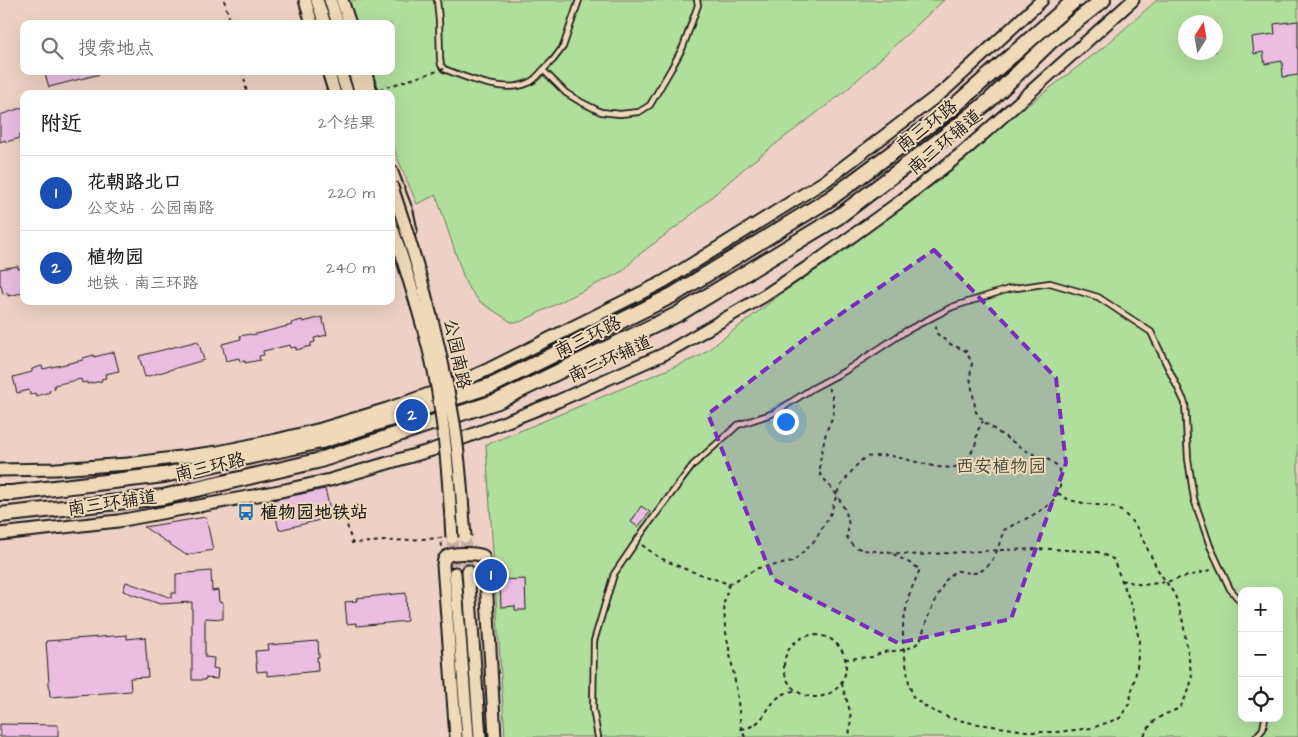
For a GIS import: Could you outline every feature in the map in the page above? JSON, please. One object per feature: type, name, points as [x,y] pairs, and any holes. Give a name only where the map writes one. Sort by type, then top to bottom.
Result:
[{"type":"highway","name":"南三环路","points":[[0,493],[164,474],[321,441],[493,385],[673,296],[831,198],[952,108],[1075,0]]},
{"type":"highway","name":"南三环路","points":[[0,515],[163,497],[308,464],[498,400],[678,314],[830,222],[989,101],[1051,42],[1103,0]]},
{"type":"main road","points":[[305,0],[311,20]]},
{"type":"main road","points":[[317,0],[323,20]]},
{"type":"main road","points":[[330,0],[337,20]]},
{"type":"main road","points":[[342,0],[349,20]]},
{"type":"main road","name":"南三环辅道","points":[[0,470],[56,469],[128,464],[218,452],[276,440],[387,409],[440,391],[489,369],[663,282],[825,181],[946,89],[1042,0]]},
{"type":"main road","name":"南三环辅道","points":[[0,534],[118,521],[330,480],[432,450],[558,401],[664,354],[764,296],[823,257],[898,203],[962,153],[1134,0]]},
{"type":"main road","points":[[329,75],[334,90]]},
{"type":"main road","points":[[341,75],[347,90]]},
{"type":"main road","points":[[355,75],[361,90]]},
{"type":"main road","points":[[366,75],[371,90]]},
{"type":"main road","points":[[395,180],[407,212],[418,262],[451,386]]},
{"type":"main road","name":"公园南路","points":[[395,196],[423,285],[444,373],[454,424],[465,537]]},
{"type":"main road","name":"公园南路","points":[[395,236],[420,314],[434,371],[441,410],[452,538]]},
{"type":"main road","points":[[395,246],[440,391]]},
{"type":"main road","points":[[456,737],[443,565],[445,558],[450,555],[478,553],[485,559],[495,737]]},
{"type":"main road","points":[[468,572],[480,737]]},
{"type":"main road","points":[[455,573],[468,737]]},
{"type":"lane","points":[[437,0],[441,65],[444,69],[479,82],[499,86],[516,86],[529,83],[553,60],[563,46],[579,0]]},
{"type":"lane","points":[[543,70],[566,92],[601,112],[620,114],[639,112],[650,105],[672,70],[698,5],[697,0]]},
{"type":"lane","points":[[598,737],[593,709],[594,641],[614,574],[636,541],[693,465],[738,425],[774,413],[813,388],[845,371],[906,331],[952,307],[1010,289],[1050,284],[1098,297],[1151,332],[1186,403],[1188,458],[1194,499],[1210,546],[1230,589],[1238,598]]},
{"type":"lane","points":[[1256,737],[1263,729],[1264,722]]},
{"type":"path","points":[[224,0],[231,20]]},
{"type":"path","points":[[375,90],[444,69]]},
{"type":"path","points":[[244,75],[246,90]]},
{"type":"path","points":[[845,659],[872,658],[883,652],[904,650],[914,646],[920,641],[929,614],[945,581],[955,571],[962,570],[973,573],[984,570],[998,550],[1004,530],[1036,513],[1052,502],[1058,493],[1061,477],[1058,466],[1046,458],[1030,453],[983,421],[976,412],[970,378],[972,363],[966,351],[950,344],[936,333],[935,316]]},
{"type":"path","points":[[825,382],[831,392],[833,416],[826,432],[820,461],[820,474],[837,495],[846,512],[849,525],[847,538],[853,546],[864,550],[888,551],[918,555],[1052,549],[1098,552],[1113,559],[1132,606],[1139,640],[1137,668],[1130,704],[1120,718],[1092,728],[1050,732],[1033,732],[972,723],[950,718],[929,709],[913,697],[903,644],[903,624],[908,595],[920,569],[888,551]]},
{"type":"path","points":[[745,737],[741,729],[737,692],[725,628],[724,603],[729,584],[758,568],[793,562],[815,540],[830,515],[839,488],[865,456],[888,455],[937,467],[952,468],[963,464],[970,455],[976,443],[977,432],[983,421]]},
{"type":"path","points":[[1058,493],[1069,500],[1113,507],[1123,512],[1136,526],[1153,562],[1175,595],[1183,622],[1192,678],[1189,690],[1180,708],[1163,715],[1152,723],[1143,737]]},
{"type":"path","points":[[344,516],[340,511],[360,506]]},
{"type":"path","points":[[344,510],[352,543],[442,538],[443,565]]},
{"type":"path","points":[[636,541],[658,557],[685,569],[729,584]]},
{"type":"path","points":[[1121,580],[1143,585],[1166,582],[1220,567]]},
{"type":"path","points":[[810,635],[830,638],[844,653],[845,659],[845,673],[841,683],[825,695],[815,697],[805,695],[789,683],[784,673],[784,663],[789,648],[800,638],[810,635]]},
{"type":"path","points":[[841,683],[849,706],[850,737]]},
{"type":"path","points":[[741,729],[750,728],[762,719],[781,695],[796,690]]},
{"type":"path","points":[[1050,732],[1051,737]]},
{"type":"highlighted area","points":[[934,250],[1056,378],[1066,463],[1011,619],[898,643],[773,579],[708,414],[807,337]]},
{"type":"green space","points":[[348,0],[944,0],[843,93],[748,165],[683,222],[637,256],[623,271],[520,322],[511,322],[479,301],[466,284],[436,195],[417,204],[397,157],[395,151],[395,90],[376,90],[371,75],[395,75],[395,20],[355,20]]},
{"type":"green space","name":"西安植物园","points":[[1157,0],[1298,0],[1298,737],[505,737],[486,445],[700,356],[1105,46]]},
{"type":"building","points":[[1298,21],[1298,75],[1283,77],[1282,61],[1265,64],[1263,52],[1254,54],[1252,37],[1275,34],[1274,24]]},
{"type":"building","points":[[45,75],[96,75],[49,87]]},
{"type":"building","points":[[20,108],[20,138],[0,142],[0,115]]},
{"type":"building","points":[[18,266],[18,269],[20,269],[20,293],[8,296],[8,293],[3,294],[0,285],[0,269]]},
{"type":"building","points":[[322,317],[327,335],[314,338],[315,342],[311,343],[311,346],[296,350],[296,347],[291,348],[290,345],[263,351],[264,355],[259,356],[260,360],[245,363],[245,361],[240,362],[239,358],[226,361],[222,344],[241,339],[240,336],[252,335],[292,325],[291,323],[302,320],[303,322]]},
{"type":"building","points":[[198,341],[204,360],[145,377],[139,356]]},
{"type":"building","points":[[114,352],[119,371],[105,374],[106,378],[101,379],[102,381],[87,384],[87,382],[82,383],[81,379],[54,385],[55,389],[36,396],[35,393],[30,395],[29,390],[17,393],[13,377],[32,372],[32,369],[42,366],[43,369],[83,360],[83,358],[94,355],[94,357]]},
{"type":"building","points":[[325,489],[332,517],[279,530],[272,500]]},
{"type":"building","points":[[641,506],[650,512],[638,527],[631,522]]},
{"type":"building","points":[[206,517],[213,550],[186,555],[144,527]]},
{"type":"building","points":[[211,571],[212,591],[218,590],[219,602],[223,603],[223,619],[205,618],[205,657],[214,658],[213,668],[218,669],[217,679],[192,680],[192,602],[160,604],[123,591],[126,582],[172,598],[172,593],[176,593],[176,574]]},
{"type":"building","points":[[525,579],[526,610],[515,610],[515,606],[501,607],[500,580]]},
{"type":"building","points":[[406,593],[407,621],[357,626],[356,623],[347,624],[345,602],[357,601],[356,598]]},
{"type":"building","points":[[127,635],[127,639],[145,637],[148,677],[130,678],[131,691],[50,697],[46,641]]},
{"type":"building","points":[[318,641],[318,671],[267,676],[267,671],[257,672],[255,651],[269,650],[268,645]]},
{"type":"building","points":[[0,724],[58,725],[58,737],[0,737]]},
{"type":"tunnel","points":[[465,537],[468,571]]},
{"type":"tunnel","points":[[452,538],[455,573]]},
{"type":"place","name":"植物园","points":[[412,415]]},
{"type":"place","name":"植物园地铁站","points":[[246,512]]},
{"type":"place","name":"花朝路北口","points":[[491,575]]}]
